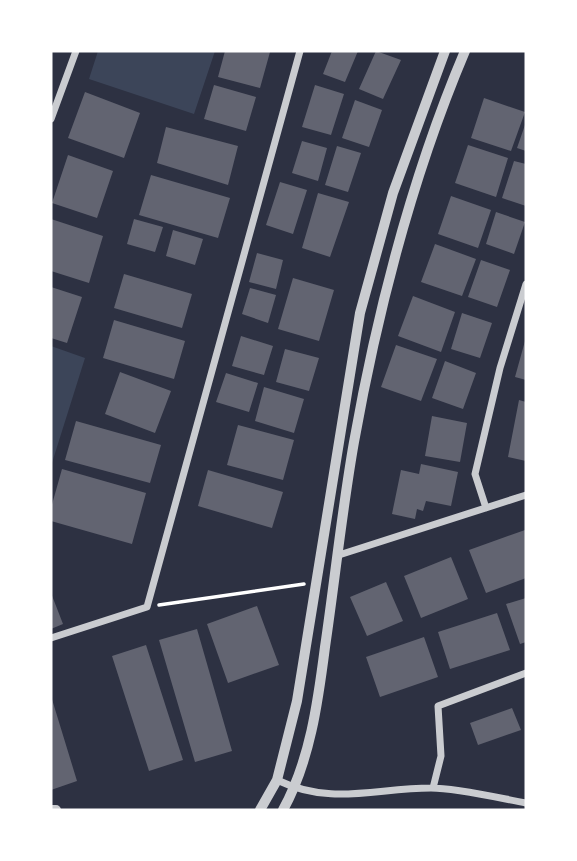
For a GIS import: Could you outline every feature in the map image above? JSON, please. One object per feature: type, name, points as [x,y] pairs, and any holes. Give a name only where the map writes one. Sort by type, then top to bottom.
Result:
[{"type":"street","points":[[51,119],[76,51]]},
{"type":"street","points":[[51,638],[147,607],[300,51]]},
{"type":"street","points":[[260,810],[278,780],[297,701],[360,313],[393,193],[444,51]]},
{"type":"street","points":[[284,810],[295,789],[310,736],[321,679],[354,443],[378,322],[418,179],[465,51]]},
{"type":"street","points":[[486,508],[475,474],[500,368],[526,284]]},
{"type":"street","points":[[339,555],[526,495]]},
{"type":"street","points":[[433,788],[441,756],[438,706],[526,673]]},
{"type":"street","points":[[278,780],[295,789],[341,796],[433,788],[526,803]]},
{"type":"path","points":[[147,607],[316,582]]},
{"type":"shaded area","points":[[98,51],[215,51],[194,114],[89,79]]},
{"type":"shaded area","points":[[51,346],[85,358],[51,466]]},
{"type":"building","points":[[225,51],[270,52],[260,88],[218,77]]},
{"type":"building","points":[[332,51],[358,51],[345,82],[323,74]]},
{"type":"building","points":[[376,51],[401,60],[383,99],[359,89]]},
{"type":"building","points":[[214,85],[256,97],[246,131],[204,119]]},
{"type":"building","points":[[315,85],[344,94],[331,135],[302,127]]},
{"type":"building","points":[[85,92],[140,113],[124,158],[68,138]]},
{"type":"building","points":[[484,98],[525,112],[511,151],[471,138]]},
{"type":"building","points":[[355,100],[382,110],[369,147],[342,138]]},
{"type":"building","points":[[526,122],[526,151],[517,148]]},
{"type":"building","points":[[166,127],[238,146],[228,185],[157,163]]},
{"type":"building","points":[[302,141],[327,148],[318,181],[292,173]]},
{"type":"building","points":[[468,145],[508,158],[496,197],[455,183]]},
{"type":"building","points":[[337,146],[361,153],[348,192],[325,185]]},
{"type":"building","points":[[68,155],[113,171],[97,218],[52,203]]},
{"type":"building","points":[[514,161],[526,164],[526,206],[502,198]]},
{"type":"building","points":[[151,175],[230,198],[218,238],[139,215]]},
{"type":"building","points":[[280,182],[307,190],[293,234],[266,225]]},
{"type":"building","points":[[318,193],[349,202],[330,257],[302,248]]},
{"type":"building","points":[[451,196],[491,210],[478,248],[438,234]]},
{"type":"building","points":[[496,212],[525,222],[514,254],[486,244]]},
{"type":"building","points":[[51,219],[103,236],[89,283],[51,271]]},
{"type":"building","points":[[134,219],[163,227],[155,252],[127,244]]},
{"type":"building","points":[[173,230],[203,239],[195,265],[166,256]]},
{"type":"building","points":[[435,244],[476,259],[462,296],[421,282]]},
{"type":"building","points":[[257,253],[283,260],[276,289],[249,282]]},
{"type":"building","points":[[481,260],[510,270],[497,307],[468,297]]},
{"type":"building","points":[[124,274],[192,294],[182,328],[114,308]]},
{"type":"building","points":[[293,278],[334,290],[319,341],[278,329]]},
{"type":"building","points":[[51,287],[82,297],[67,343],[51,338]]},
{"type":"building","points":[[250,288],[276,295],[268,323],[242,314]]},
{"type":"building","points":[[413,296],[455,312],[441,352],[398,336]]},
{"type":"building","points":[[462,313],[492,323],[480,358],[451,349]]},
{"type":"building","points":[[114,320],[185,341],[174,379],[103,358]]},
{"type":"building","points":[[241,336],[273,346],[264,375],[232,366]]},
{"type":"building","points":[[526,341],[526,380],[515,377]]},
{"type":"building","points":[[396,345],[437,359],[421,401],[381,387]]},
{"type":"building","points":[[285,349],[319,358],[309,391],[276,382]]},
{"type":"building","points":[[445,361],[476,373],[463,409],[432,398]]},
{"type":"building","points":[[120,372],[171,391],[155,433],[105,414]]},
{"type":"building","points":[[226,373],[258,383],[249,412],[216,402]]},
{"type":"building","points":[[264,387],[304,399],[294,433],[255,421]]},
{"type":"building","points":[[519,400],[526,402],[526,461],[508,457]]},
{"type":"building","points":[[432,416],[467,423],[460,462],[425,456]]},
{"type":"building","points":[[76,421],[161,445],[150,483],[65,460]]},
{"type":"building","points":[[238,425],[294,440],[283,480],[227,465]]},
{"type":"building","points":[[421,464],[458,472],[451,506],[426,501],[423,511],[417,509],[415,519],[392,514],[401,470],[419,474]]},
{"type":"building","points":[[62,469],[146,493],[132,544],[51,521],[51,508]]},
{"type":"building","points":[[208,470],[283,492],[272,528],[198,506]]},
{"type":"building","points":[[525,530],[526,578],[486,593],[469,550]]},
{"type":"building","points":[[451,557],[468,599],[421,618],[404,576]]},
{"type":"building","points":[[386,582],[403,621],[367,636],[350,597]]},
{"type":"building","points":[[51,593],[63,624],[51,629]]},
{"type":"building","points":[[526,598],[526,642],[520,644],[506,604]]},
{"type":"building","points":[[257,606],[279,665],[228,683],[207,624]]},
{"type":"building","points":[[497,613],[510,650],[450,669],[438,632]]},
{"type":"building","points":[[197,629],[232,751],[195,762],[159,640]]},
{"type":"building","points":[[424,637],[438,677],[380,697],[366,657]]},
{"type":"building","points":[[146,645],[183,760],[149,771],[112,656]]},
{"type":"building","points":[[51,696],[77,781],[51,790]]},
{"type":"building","points":[[512,708],[521,730],[478,745],[470,723]]}]
